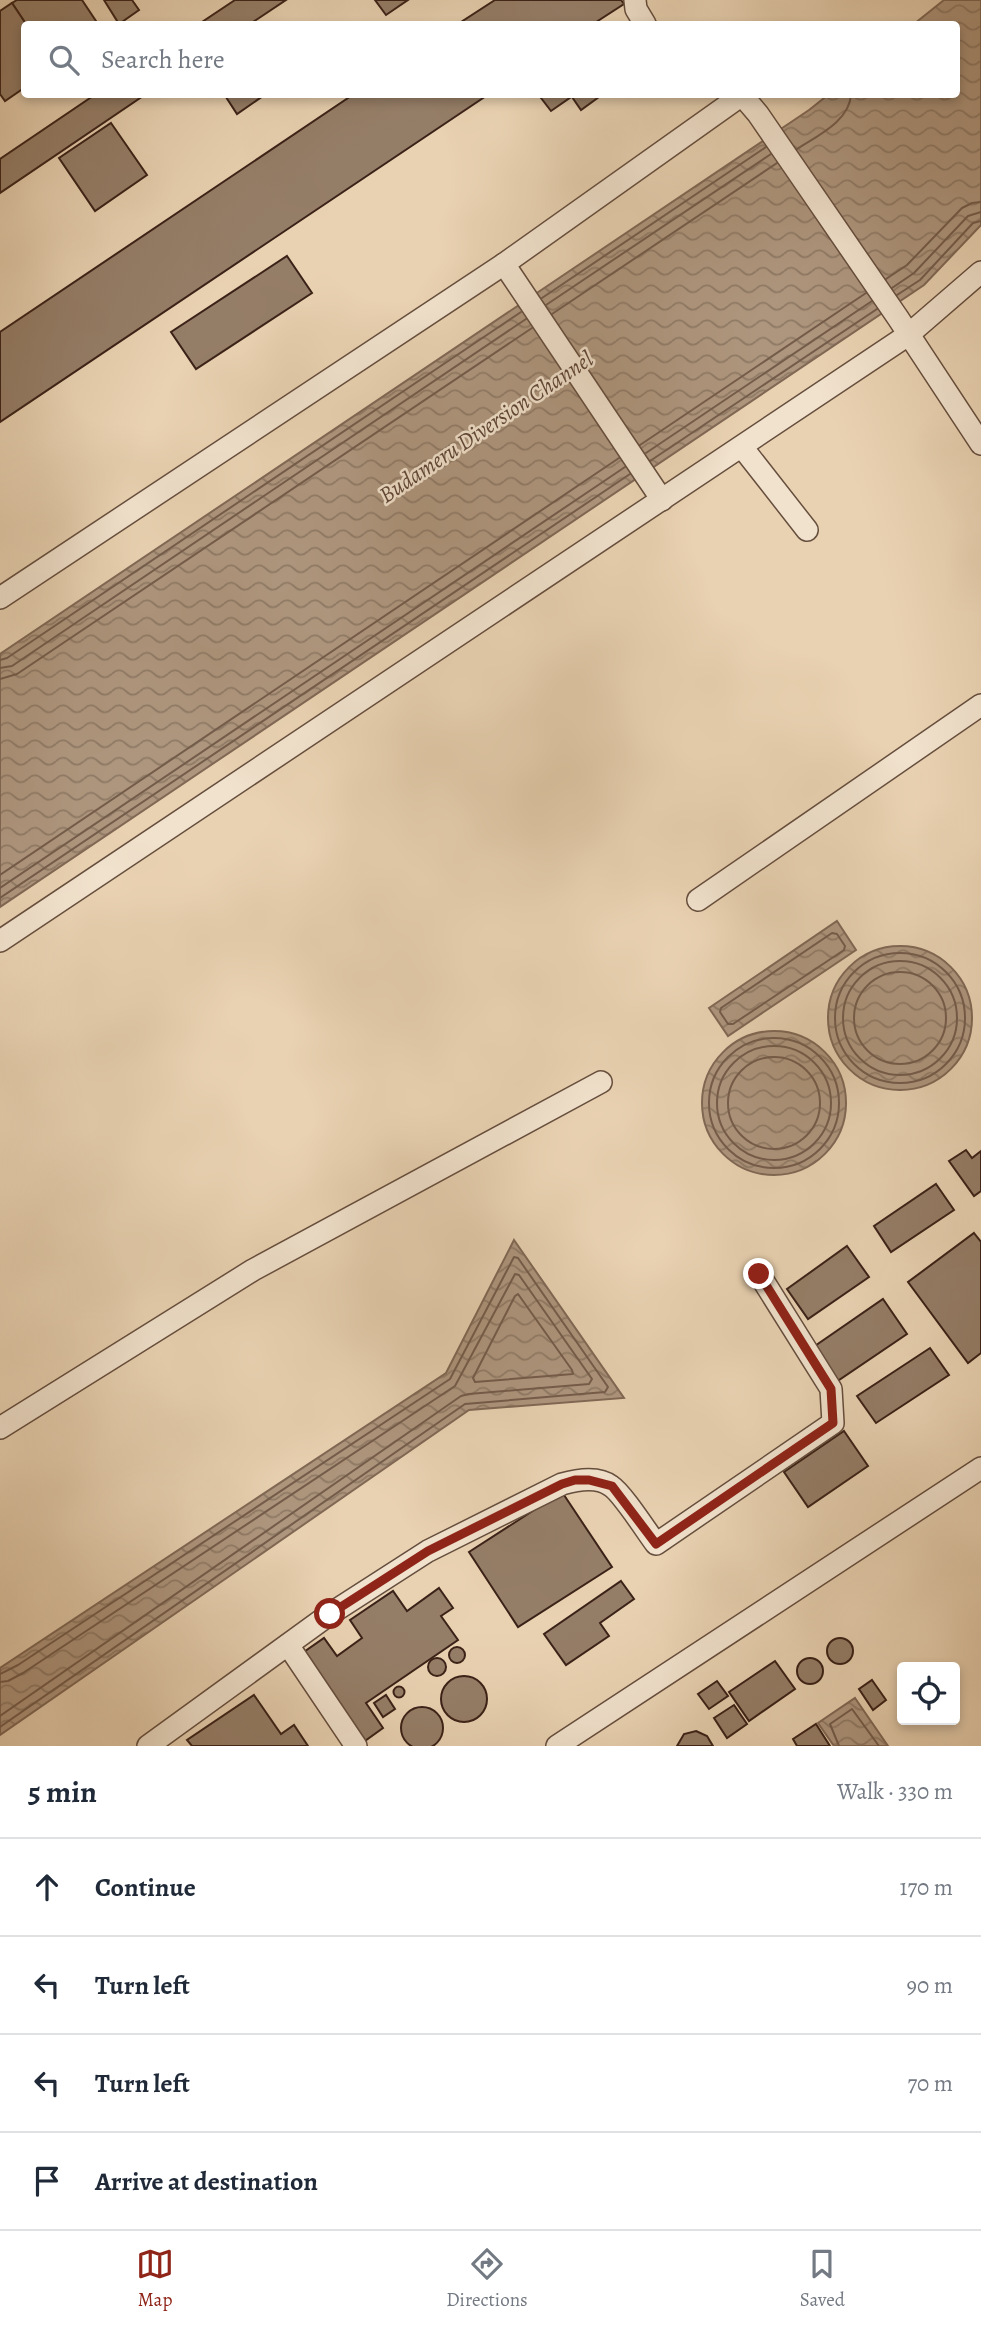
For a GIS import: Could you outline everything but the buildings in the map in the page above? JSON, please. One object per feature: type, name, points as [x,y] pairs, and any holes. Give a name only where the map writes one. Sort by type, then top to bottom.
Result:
[{"type":"lane","points":[[635,0],[636,9],[643,21]]},
{"type":"lane","points":[[0,598],[504,264],[738,98]]},
{"type":"lane","points":[[745,98],[903,326],[981,444]]},
{"type":"lane","points":[[504,264],[659,495]]},
{"type":"lane","points":[[0,941],[659,495],[742,447],[903,326],[981,272]]},
{"type":"lane","points":[[742,447],[807,530]]},
{"type":"lane","points":[[698,900],[981,705]]},
{"type":"lane","points":[[0,1428],[253,1270],[601,1082]]},
{"type":"lane","points":[[148,1746],[330,1614],[428,1551],[562,1484],[589,1480],[612,1486],[656,1544],[833,1423],[831,1389],[759,1274]]},
{"type":"lane","points":[[557,1746],[978,1477]]},
{"type":"lane","points":[[288,1645],[356,1746]]},
{"type":"water","name":"Budameru Diversion Channel","points":[[944,0],[981,0],[981,225],[924,285],[0,907],[0,654],[824,98],[960,98],[960,21],[918,21]]},
{"type":"water","points":[[837,921],[856,950],[728,1036],[709,1008]]},
{"type":"water","points":[[900,946],[928,951],[951,967],[967,990],[972,1018],[967,1046],[951,1069],[928,1085],[900,1090],[872,1085],[849,1069],[833,1046],[828,1018],[833,990],[849,967],[872,951]]},
{"type":"water","points":[[774,1031],[802,1036],[825,1052],[841,1075],[846,1103],[841,1131],[825,1154],[802,1170],[774,1175],[746,1170],[723,1154],[707,1131],[702,1103],[707,1075],[723,1052],[746,1036]]},
{"type":"water","points":[[514,1240],[624,1398],[469,1410],[0,1735],[0,1668],[446,1373]]},
{"type":"water","points":[[855,1698],[888,1746],[834,1746],[818,1723]]},
{"type":"route","points":[[330,1614],[428,1551],[493,1517],[575,1480],[589,1480],[612,1486],[656,1544],[833,1423],[831,1389],[759,1274]]}]
